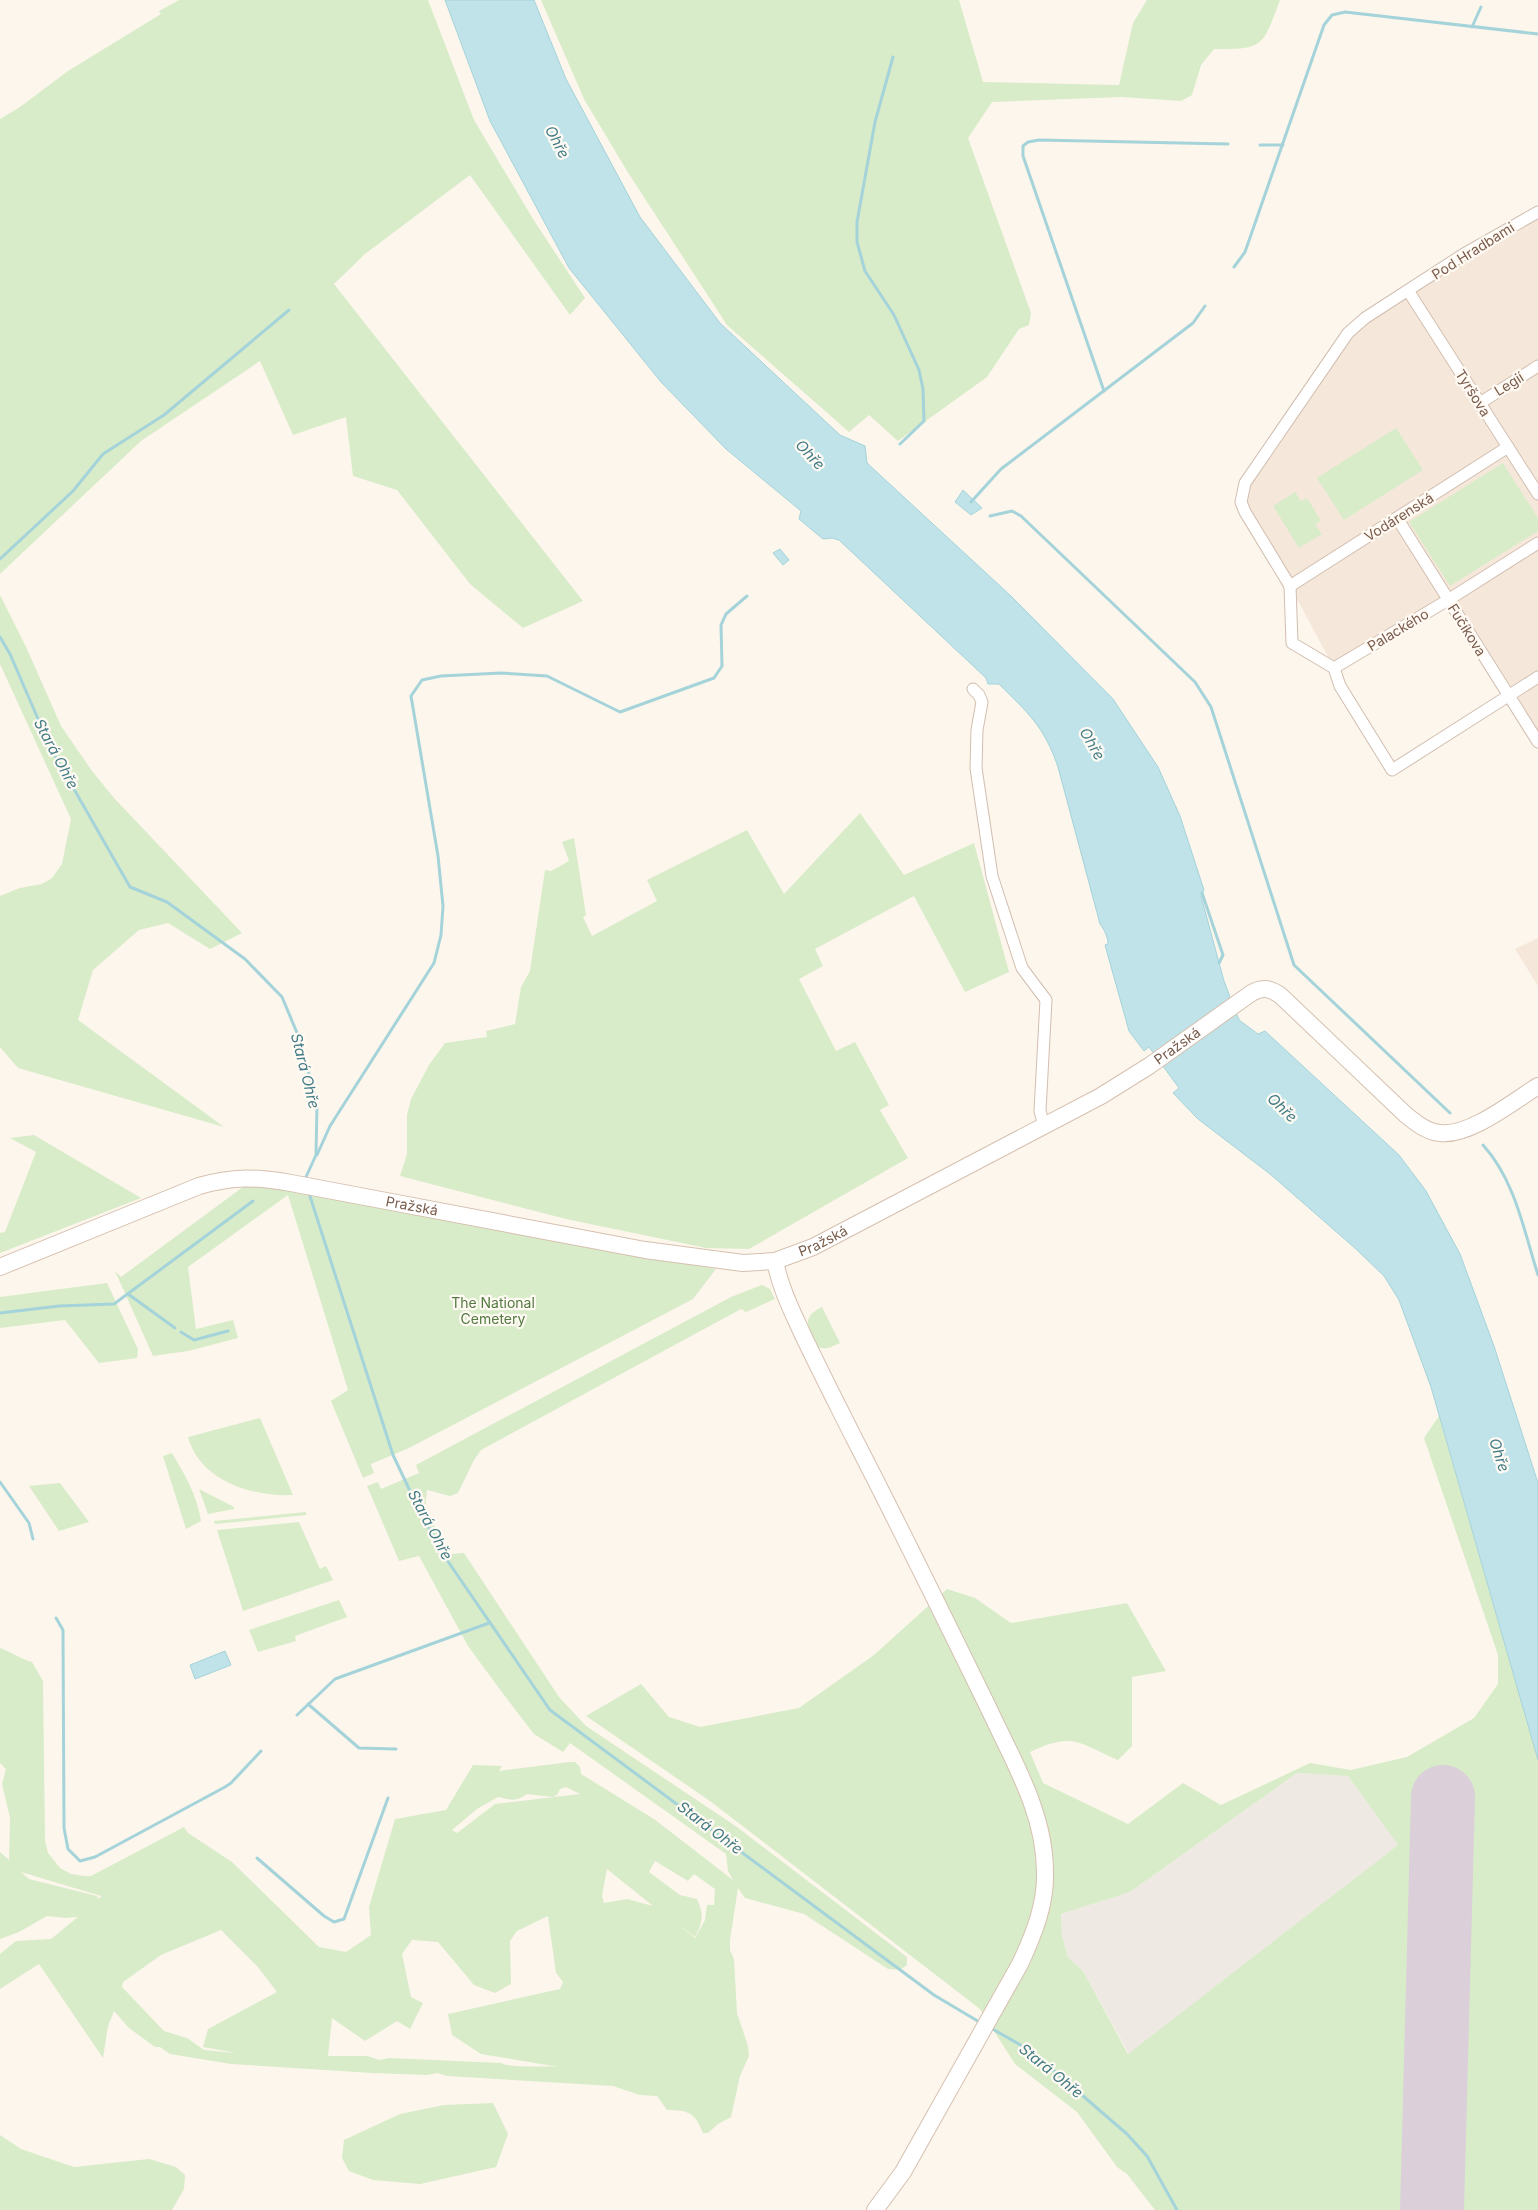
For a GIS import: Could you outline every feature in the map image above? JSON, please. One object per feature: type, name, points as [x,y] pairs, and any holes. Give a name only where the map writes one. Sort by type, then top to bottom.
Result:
[{"type":"main road","name":"Pražská","points":[[0,1267],[199,1186],[233,1178],[250,1177],[291,1183],[646,1250],[743,1263],[775,1261],[813,1247],[1109,1091],[1149,1066],[1257,989],[1269,988],[1281,996],[1406,1115],[1418,1124],[1438,1133],[1452,1133],[1468,1128],[1538,1086]]},
{"type":"main road","points":[[775,1261],[780,1285],[818,1367],[928,1582],[1031,1799],[1043,1849],[1044,1894],[1039,1919],[1030,1942],[993,2013],[902,2172],[875,2210]]},
{"type":"street","name":"Pod Hradbami","points":[[1290,586],[1245,512],[1241,502],[1245,483],[1348,333],[1366,318],[1409,292],[1464,254],[1538,212]]},
{"type":"street","name":"Tyršova","points":[[1409,292],[1538,494]]},
{"type":"street","name":"Legií","points":[[1480,403],[1538,366]]},
{"type":"street","name":"Vodárenská","points":[[1290,586],[1508,447]]},
{"type":"street","name":"Fučíkova","points":[[1397,518],[1538,742]]},
{"type":"street","name":"Palackého","points":[[1334,668],[1448,600],[1538,543]]},
{"type":"street","points":[[1290,586],[1292,643],[1334,668],[1340,686],[1392,770],[1538,677]]},
{"type":"street","points":[[973,688],[982,702],[977,730],[976,768],[992,876],[1022,968],[1046,1000],[1040,1111],[1044,1126]]},
{"type":"shaded area","points":[[1538,212],[1538,742],[1448,600],[1334,668],[1290,586],[1245,512],[1242,492],[1348,333]]},
{"type":"shaded area","points":[[1538,938],[1538,986],[1515,949]]},
{"type":"shaded area","points":[[1297,1773],[1348,1776],[1398,1845],[1129,2054],[1083,1971],[1068,1957],[1062,1936],[1061,1914],[1130,1892]]},
{"type":"green space","points":[[179,0],[428,0],[474,120],[533,219],[585,298],[570,315],[470,175],[365,254],[334,284],[583,601],[523,628],[470,584],[397,490],[353,476],[346,417],[293,435],[260,361],[141,441],[0,574],[0,119],[20,107],[68,71],[161,14],[159,11]]},
{"type":"green space","points":[[541,0],[959,0],[983,82],[1119,85],[1133,23],[1147,0],[1280,0],[1265,36],[1253,46],[1214,49],[1201,65],[1192,95],[1181,101],[1122,97],[992,102],[968,138],[1031,313],[1029,325],[1019,329],[987,377],[898,441],[869,415],[849,432],[727,325],[627,171],[584,99]]},
{"type":"green space","points":[[1396,428],[1423,470],[1344,520],[1317,478]]},
{"type":"green space","points":[[1503,463],[1538,518],[1538,531],[1450,586],[1409,522]]},
{"type":"green space","points":[[1295,492],[1301,501],[1307,498],[1321,521],[1315,524],[1322,534],[1299,548],[1273,506]]},
{"type":"green space","points":[[0,595],[27,649],[61,726],[92,771],[114,798],[242,933],[210,949],[168,923],[139,930],[93,970],[78,1020],[224,1127],[18,1068],[0,1047],[0,896],[20,888],[42,884],[52,878],[62,864],[71,819],[0,664]]},
{"type":"green space","points":[[860,813],[904,875],[974,843],[1009,972],[965,992],[914,896],[815,949],[823,966],[799,979],[836,1051],[855,1042],[889,1105],[880,1110],[908,1158],[749,1249],[706,1248],[566,1219],[400,1176],[407,1154],[407,1115],[411,1099],[429,1065],[445,1043],[487,1037],[486,1031],[515,1024],[521,987],[530,971],[545,870],[551,871],[569,861],[562,842],[574,838],[586,915],[583,917],[592,936],[657,901],[647,880],[747,830],[784,894]]},
{"type":"green space","points":[[34,1135],[141,1198],[0,1253],[0,1233],[5,1232],[36,1152],[10,1138]]},
{"type":"green space","name":"The National Cemetery","points":[[247,1184],[293,1190],[716,1269],[693,1299],[409,1448],[371,1464],[374,1473],[363,1478],[331,1401],[348,1390],[288,1195],[188,1267],[196,1329],[233,1320],[238,1338],[188,1351],[153,1356],[115,1271],[121,1277]]},
{"type":"green space","points":[[107,1283],[138,1349],[137,1358],[99,1363],[65,1320],[0,1328],[0,1297]]},
{"type":"green space","points":[[762,1285],[770,1289],[775,1299],[746,1312],[741,1309],[481,1450],[458,1493],[450,1496],[427,1490],[425,1510],[451,1554],[464,1553],[559,1697],[586,1726],[737,1827],[907,1957],[907,1965],[900,1970],[888,1969],[804,1914],[745,1898],[738,1888],[730,1950],[734,1959],[737,2013],[748,2046],[749,2056],[740,2076],[731,2117],[718,2124],[708,2133],[703,2133],[697,2121],[690,2114],[667,2110],[657,2096],[640,2095],[613,2086],[447,2076],[438,2073],[427,2075],[372,2073],[231,2064],[170,2054],[160,2047],[155,2047],[129,2028],[114,2011],[108,2026],[103,2058],[39,1964],[0,1989],[0,1954],[16,1941],[51,1939],[78,1917],[47,1916],[19,1932],[0,1939],[0,1852],[9,1860],[10,1818],[2,1784],[6,1769],[0,1763],[0,1648],[32,1662],[43,1681],[45,1841],[48,1853],[60,1868],[71,1874],[91,1876],[184,1827],[188,1833],[232,1862],[319,1947],[346,1952],[371,1935],[369,1907],[395,1819],[446,1810],[473,1765],[502,1766],[499,1771],[575,1762],[580,1767],[581,1774],[654,1819],[733,1880],[728,1871],[726,1854],[570,1743],[563,1752],[534,1734],[468,1646],[419,1556],[399,1561],[367,1486],[378,1482],[381,1489],[419,1473],[416,1465],[731,1297]],"holes":[[[566,1787],[580,1794],[495,1804],[457,1833],[452,1830],[477,1809],[498,1797],[513,1800],[527,1794],[553,1797],[557,1795],[560,1789]],[[655,1861],[688,1881],[694,1874],[715,1889],[714,1905],[707,1905],[705,1920],[695,1938],[677,1924],[695,1937],[702,1918],[697,1899],[680,1895],[649,1872]],[[607,1869],[653,1906],[627,1899],[604,1903],[602,1896]],[[21,1872],[102,1896],[98,1899],[97,1896],[29,1879]],[[548,1916],[556,1973],[563,1982],[560,1989],[448,2014],[452,2035],[481,2054],[559,2067],[389,2058],[380,2060],[367,2056],[328,2056],[332,2018],[365,2041],[397,2021],[410,2029],[423,2003],[411,1997],[402,1954],[412,1940],[438,1942],[474,1985],[495,1993],[511,1984],[510,1941],[517,1931]],[[221,1930],[257,1966],[277,1992],[208,2029],[203,2047],[236,2053],[204,2050],[187,2038],[164,2031],[122,1987],[123,1982],[161,1955]]]},
{"type":"green space","points":[[822,1307],[840,1343],[826,1348],[816,1345],[808,1325],[808,1320],[812,1313]]},
{"type":"green space","points":[[1439,1416],[1538,1760],[1538,2210],[1155,2210],[1127,2174],[1117,2167],[1077,2112],[1015,2064],[980,2009],[710,1801],[586,1716],[641,1684],[669,1717],[700,1727],[799,1708],[874,1655],[947,1589],[975,1598],[1011,1623],[1127,1603],[1166,1671],[1132,1677],[1132,1746],[1118,1760],[1083,1744],[1066,1741],[1056,1742],[1030,1752],[1043,1783],[1128,1824],[1183,1783],[1221,1805],[1310,1763],[1351,1770],[1407,1757],[1474,1718],[1498,1684],[1498,1655],[1424,1438]],"holes":[[[1297,1773],[1348,1776],[1398,1845],[1128,2054],[1083,1971],[1068,1957],[1062,1936],[1061,1914],[1130,1892]]]},
{"type":"green space","points":[[260,1418],[293,1495],[261,1493],[230,1483],[204,1465],[194,1452],[188,1437]]},
{"type":"green space","points":[[172,1453],[186,1477],[201,1521],[186,1529],[163,1456]]},
{"type":"green space","points":[[60,1483],[89,1522],[59,1531],[29,1486]]},
{"type":"green space","points":[[199,1489],[234,1507],[234,1509],[208,1514]]},
{"type":"green space","points":[[306,1512],[306,1515],[215,1524],[214,1521]]},
{"type":"green space","points":[[299,1522],[320,1569],[326,1566],[333,1580],[243,1611],[217,1530]]},
{"type":"green space","points":[[339,1600],[347,1617],[295,1636],[296,1641],[258,1652],[249,1630]]},
{"type":"green space","points":[[493,2103],[508,2134],[496,2167],[420,2184],[373,2180],[349,2171],[342,2158],[344,2140],[400,2114],[444,2105]]},
{"type":"green space","points":[[0,2135],[21,2149],[74,2167],[149,2159],[176,2167],[185,2175],[184,2189],[172,2210],[0,2210]]},
{"type":"water","name":"Ohře","points":[[445,0],[534,0],[566,79],[640,217],[720,323],[840,435],[865,446],[867,463],[1012,597],[1113,699],[1158,767],[1180,816],[1204,890],[1201,896],[1224,981],[1239,1020],[1258,1034],[1265,1031],[1399,1155],[1426,1191],[1460,1254],[1494,1346],[1538,1483],[1538,1760],[1431,1387],[1399,1300],[1384,1276],[1356,1249],[1270,1174],[1198,1119],[1173,1093],[1179,1088],[1149,1047],[1144,1051],[1129,1031],[1105,945],[1108,944],[1107,939],[1100,924],[1058,767],[1041,730],[1027,712],[999,684],[988,684],[986,678],[839,540],[832,538],[823,539],[799,519],[801,511],[726,449],[661,382],[569,268],[490,121]]},
{"type":"water","points":[[963,490],[982,508],[971,515],[955,502]]},
{"type":"water","points":[[780,549],[789,560],[783,565],[773,553]]},
{"type":"water","points":[[225,1651],[231,1665],[195,1679],[190,1665]]},
{"type":"waterway","points":[[1472,27],[1481,7]]},
{"type":"waterway","points":[[1234,267],[1245,252],[1324,25],[1332,15],[1345,12],[1538,34]]},
{"type":"waterway","points":[[893,57],[875,122],[857,222],[857,242],[865,271],[894,315],[919,370],[923,389],[924,421],[900,444]]},
{"type":"waterway","points":[[1104,391],[1023,156],[1023,146],[1028,142],[1039,140],[1228,144]]},
{"type":"waterway","points":[[1260,145],[1283,145]]},
{"type":"waterway","points":[[971,502],[1001,469],[1193,323],[1205,306]]},
{"type":"waterway","points":[[0,559],[73,491],[103,454],[164,415],[289,310]]},
{"type":"waterway","points":[[990,516],[1012,511],[1021,516],[1195,682],[1211,707],[1294,965],[1450,1113]]},
{"type":"waterway","points":[[317,1155],[330,1126],[434,963],[441,935],[443,906],[438,856],[411,696],[422,680],[441,676],[501,673],[547,676],[620,712],[714,678],[722,666],[721,625],[726,614],[747,596]]},
{"type":"waterway","name":"Stará Ohře","points":[[0,637],[10,654],[51,749],[130,887],[167,902],[245,959],[282,997],[300,1040],[317,1105],[316,1155],[306,1177],[307,1182]]},
{"type":"waterway","points":[[1202,893],[1223,955],[1219,963]]},
{"type":"waterway","points":[[1483,1145],[1494,1159],[1511,1190],[1538,1275]]},
{"type":"waterway","name":"Stará Ohře","points":[[308,1190],[393,1455],[420,1512],[447,1560],[550,1710],[934,1995],[981,2023]]},
{"type":"waterway","points":[[0,1313],[59,1306],[114,1304],[253,1201]]},
{"type":"waterway","points":[[128,1294],[175,1328]]},
{"type":"waterway","points":[[181,1332],[194,1340],[228,1331]]},
{"type":"waterway","points":[[0,1482],[29,1523],[33,1539]]},
{"type":"waterway","points":[[56,1618],[63,1630],[64,1828],[68,1849],[80,1861],[95,1857],[225,1787],[261,1751]]},
{"type":"waterway","points":[[297,1715],[335,1679],[489,1623]]},
{"type":"waterway","points":[[308,1704],[359,1748],[396,1749]]},
{"type":"waterway","points":[[257,1858],[324,1916],[334,1922],[344,1919],[388,1798]]},
{"type":"waterway","name":"Stará Ohře","points":[[989,2027],[1031,2051],[1127,2134],[1147,2156],[1177,2210]]},
{"type":"runway","points":[[1432,2210],[1443,1797]]}]
